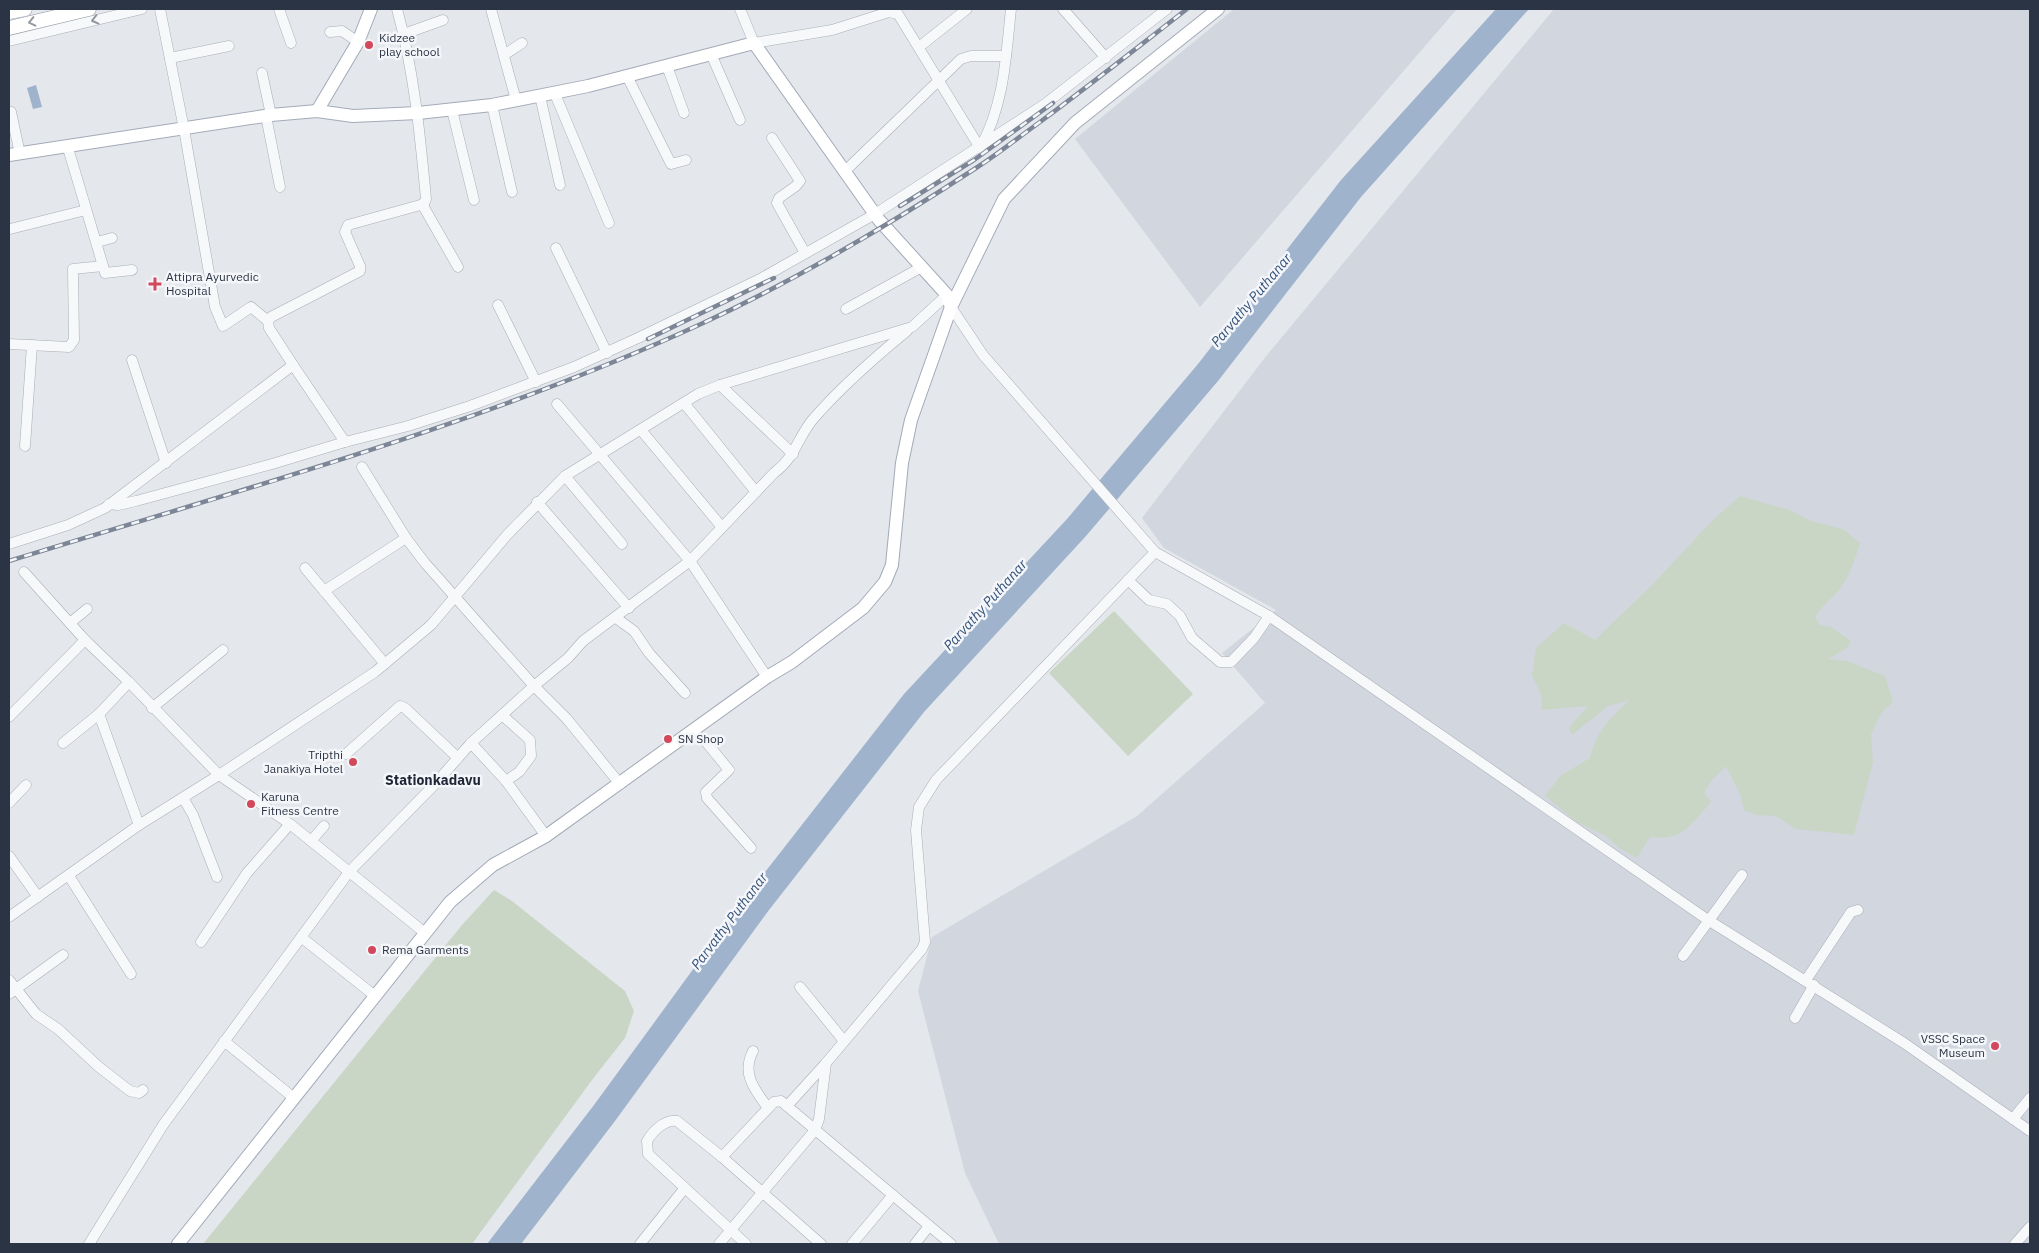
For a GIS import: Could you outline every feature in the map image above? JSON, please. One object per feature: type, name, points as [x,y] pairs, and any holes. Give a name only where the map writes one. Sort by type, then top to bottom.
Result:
[{"type":"highway","points":[[9,12],[25,9]]},
{"type":"highway","points":[[9,28],[89,9]]},
{"type":"main road","points":[[317,111],[358,42],[371,9]]},
{"type":"main road","points":[[178,1244],[450,902],[493,865],[546,836],[767,677],[792,662],[863,608],[885,582],[892,565],[902,463],[911,420],[949,301],[1004,198],[1075,123],[1218,9]]},
{"type":"main road","points":[[14,155],[268,116],[317,111],[353,116],[418,113],[492,105],[555,94],[754,43],[876,214],[949,301]]},
{"type":"street","points":[[9,41],[142,9]]},
{"type":"street","points":[[160,9],[184,129],[215,307],[223,326],[251,307],[268,320],[269,328],[345,442]]},
{"type":"street","points":[[280,9],[291,43]]},
{"type":"street","points":[[268,320],[360,271],[360,266],[345,232],[348,225],[422,204],[426,199],[418,113],[410,60],[397,9]]},
{"type":"street","points":[[491,9],[516,100]]},
{"type":"street","points":[[740,9],[754,43],[832,30],[888,10],[901,16],[980,148]]},
{"type":"street","points":[[918,47],[967,9]]},
{"type":"street","points":[[980,148],[987,136],[996,110],[1006,56],[1011,9]]},
{"type":"street","points":[[1063,9],[1106,58]]},
{"type":"street","points":[[109,504],[118,506],[408,426],[536,382],[607,353],[760,279],[876,214],[980,148],[1106,58],[1162,10]]},
{"type":"street","points":[[404,34],[443,20]]},
{"type":"street","points":[[330,32],[342,31],[358,42]]},
{"type":"street","points":[[504,55],[522,43]]},
{"type":"street","points":[[170,58],[229,46]]},
{"type":"street","points":[[711,54],[740,120]]},
{"type":"street","points":[[845,171],[938,80],[965,57],[1006,56]]},
{"type":"street","points":[[667,66],[684,113]]},
{"type":"street","points":[[262,73],[280,187]]},
{"type":"street","points":[[626,76],[671,164],[686,160]]},
{"type":"street","points":[[555,94],[609,223]]},
{"type":"street","points":[[540,96],[560,185]]},
{"type":"street","points":[[492,105],[512,192]]},
{"type":"street","points":[[452,110],[474,200]]},
{"type":"street","points":[[9,112],[11,112],[14,155]]},
{"type":"street","points":[[772,138],[800,181],[779,198],[777,203],[805,253]]},
{"type":"street","points":[[68,148],[105,273],[132,270]]},
{"type":"street","points":[[422,204],[458,267]]},
{"type":"street","points":[[10,229],[86,210]]},
{"type":"street","points":[[97,242],[112,238]]},
{"type":"street","points":[[556,248],[607,353]]},
{"type":"street","points":[[9,344],[64,348],[73,344],[73,269],[103,266]]},
{"type":"street","points":[[846,309],[920,268]]},
{"type":"street","points":[[90,1244],[163,1125],[349,872],[471,743],[568,658],[583,641],[616,618],[690,560],[793,454],[812,420],[858,371],[912,327],[949,301],[983,356],[1155,552],[1270,616],[1708,920],[1810,982],[2030,1131]]},
{"type":"street","points":[[498,305],[536,382]]},
{"type":"street","points":[[10,912],[69,876],[139,824],[219,775],[385,664],[431,625],[507,535],[537,502],[565,476],[698,394],[720,384],[912,327]]},
{"type":"street","points":[[25,446],[32,345]]},
{"type":"street","points":[[132,360],[166,463]]},
{"type":"street","points":[[9,544],[68,525],[109,504],[166,463],[293,365]]},
{"type":"street","points":[[720,384],[793,454]]},
{"type":"street","points":[[684,403],[756,492]]},
{"type":"street","points":[[557,404],[690,560],[767,677]]},
{"type":"street","points":[[641,430],[721,526]]},
{"type":"street","points":[[362,468],[406,538],[454,598],[534,686],[567,719],[620,784]]},
{"type":"street","points":[[565,476],[622,544]]},
{"type":"street","points":[[537,502],[629,608]]},
{"type":"street","points":[[324,591],[406,538]]},
{"type":"street","points":[[788,1106],[922,949],[925,942],[916,830],[919,807],[936,780],[1155,552]]},
{"type":"street","points":[[305,568],[385,664]]},
{"type":"street","points":[[24,572],[84,640],[129,682],[152,708],[219,775],[290,824],[425,933]]},
{"type":"street","points":[[1128,580],[1149,600],[1167,604],[1180,616],[1192,638],[1220,662],[1231,662],[1254,638],[1270,616]]},
{"type":"street","points":[[70,623],[87,609]]},
{"type":"street","points":[[616,618],[634,631],[648,653],[685,693]]},
{"type":"street","points":[[9,717],[84,640]]},
{"type":"street","points":[[152,708],[223,650]]},
{"type":"street","points":[[63,743],[99,714],[129,682]]},
{"type":"street","points":[[346,754],[400,706],[405,708],[458,758]]},
{"type":"street","points":[[99,714],[139,824]]},
{"type":"street","points":[[502,715],[530,740],[531,756],[519,772],[506,781]]},
{"type":"street","points":[[706,742],[729,770],[706,792],[707,798],[751,848]]},
{"type":"street","points":[[471,743],[506,781],[546,836]]},
{"type":"street","points":[[9,803],[26,785]]},
{"type":"street","points":[[182,798],[193,815],[217,877]]},
{"type":"street","points":[[201,942],[247,873],[290,824]]},
{"type":"street","points":[[311,841],[324,826]]},
{"type":"street","points":[[9,856],[38,896]]},
{"type":"street","points":[[1683,956],[1742,875]]},
{"type":"street","points":[[69,876],[131,974]]},
{"type":"street","points":[[1796,1018],[1810,982],[1851,912],[1858,910]]},
{"type":"street","points":[[301,937],[375,996]]},
{"type":"street","points":[[12,991],[63,955]]},
{"type":"street","points":[[9,980],[12,991],[36,1014],[58,1029],[99,1067],[130,1091],[136,1093],[143,1090]]},
{"type":"street","points":[[800,987],[844,1041]]},
{"type":"street","points":[[224,1041],[294,1098]]},
{"type":"street","points":[[753,1051],[748,1061],[750,1084],[768,1108]]},
{"type":"street","points":[[719,1244],[816,1130],[826,1063]]},
{"type":"street","points":[[2013,1119],[2030,1098]]},
{"type":"street","points":[[722,1157],[768,1108],[778,1101],[788,1106],[952,1244]]},
{"type":"street","points":[[746,1244],[730,1232],[684,1189],[646,1150],[646,1141],[661,1126],[670,1121],[677,1121],[722,1157],[821,1244]]},
{"type":"street","points":[[640,1244],[684,1189]]},
{"type":"street","points":[[852,1244],[893,1195]]},
{"type":"street","points":[[914,1244],[929,1226]]},
{"type":"street","points":[[2016,1244],[2030,1227]]},
{"type":"shaded area","points":[[1234,9],[1457,9],[1200,307],[1075,139]]},
{"type":"shaded area","points":[[1554,9],[2030,9],[2030,1244],[999,1244],[965,1173],[918,991],[932,937],[1137,816],[1265,703],[1222,653],[1276,610],[1164,548],[1142,518],[1267,355]]},
{"type":"green space","points":[[1740,496],[1789,510],[1811,521],[1843,529],[1860,543],[1852,567],[1843,585],[1815,617],[1820,625],[1831,627],[1851,641],[1847,648],[1828,659],[1847,661],[1885,676],[1893,702],[1882,712],[1871,734],[1873,762],[1854,835],[1796,829],[1776,816],[1756,815],[1744,810],[1741,796],[1726,766],[1711,781],[1704,793],[1711,802],[1691,824],[1679,834],[1662,838],[1650,837],[1637,858],[1619,848],[1606,836],[1577,822],[1545,796],[1560,776],[1590,758],[1600,732],[1629,700],[1608,706],[1572,735],[1569,728],[1588,706],[1541,710],[1542,697],[1532,675],[1536,648],[1564,623],[1595,640],[1651,586],[1713,520]]},
{"type":"green space","points":[[1114,611],[1193,694],[1128,756],[1049,673]]},
{"type":"green space","points":[[494,890],[512,901],[625,991],[634,1011],[625,1038],[472,1244],[203,1244],[462,925]]},
{"type":"water","name":"Parvathy Puthanar","points":[[1496,9],[1529,9],[1361,197],[1218,381],[1086,536],[924,712],[769,910],[615,1121],[521,1244],[487,1244],[594,1105],[748,894],[904,694],[1067,519],[1198,364],[1341,180]]},
{"type":"water","points":[[36,85],[42,107],[33,109],[27,88]]},
{"type":"railway","points":[[9,561],[359,454],[446,425],[617,361],[701,324],[772,289],[842,251],[976,168],[1059,108],[1187,9]]},
{"type":"railway","points":[[900,206],[974,160],[1053,103]]},
{"type":"railway","points":[[648,339],[774,278]]},
{"type":"place","name":"Kidzee play school","points":[[369,45]]},
{"type":"place","name":"Attipra Ayurvedic Hospital","points":[[155,284]]},
{"type":"place","name":"SN Shop","points":[[668,739]]},
{"type":"place","name":"Tripthi Janakiya Hotel","points":[[353,762]]},
{"type":"place","name":"Karuna Fitness Centre","points":[[251,804]]},
{"type":"place","name":"Rema Garments","points":[[372,950]]},
{"type":"place","name":"VSSC Space Museum","points":[[1995,1046]]},
{"type":"district","name":"Stationkadavu","points":[[433,780]]}]
